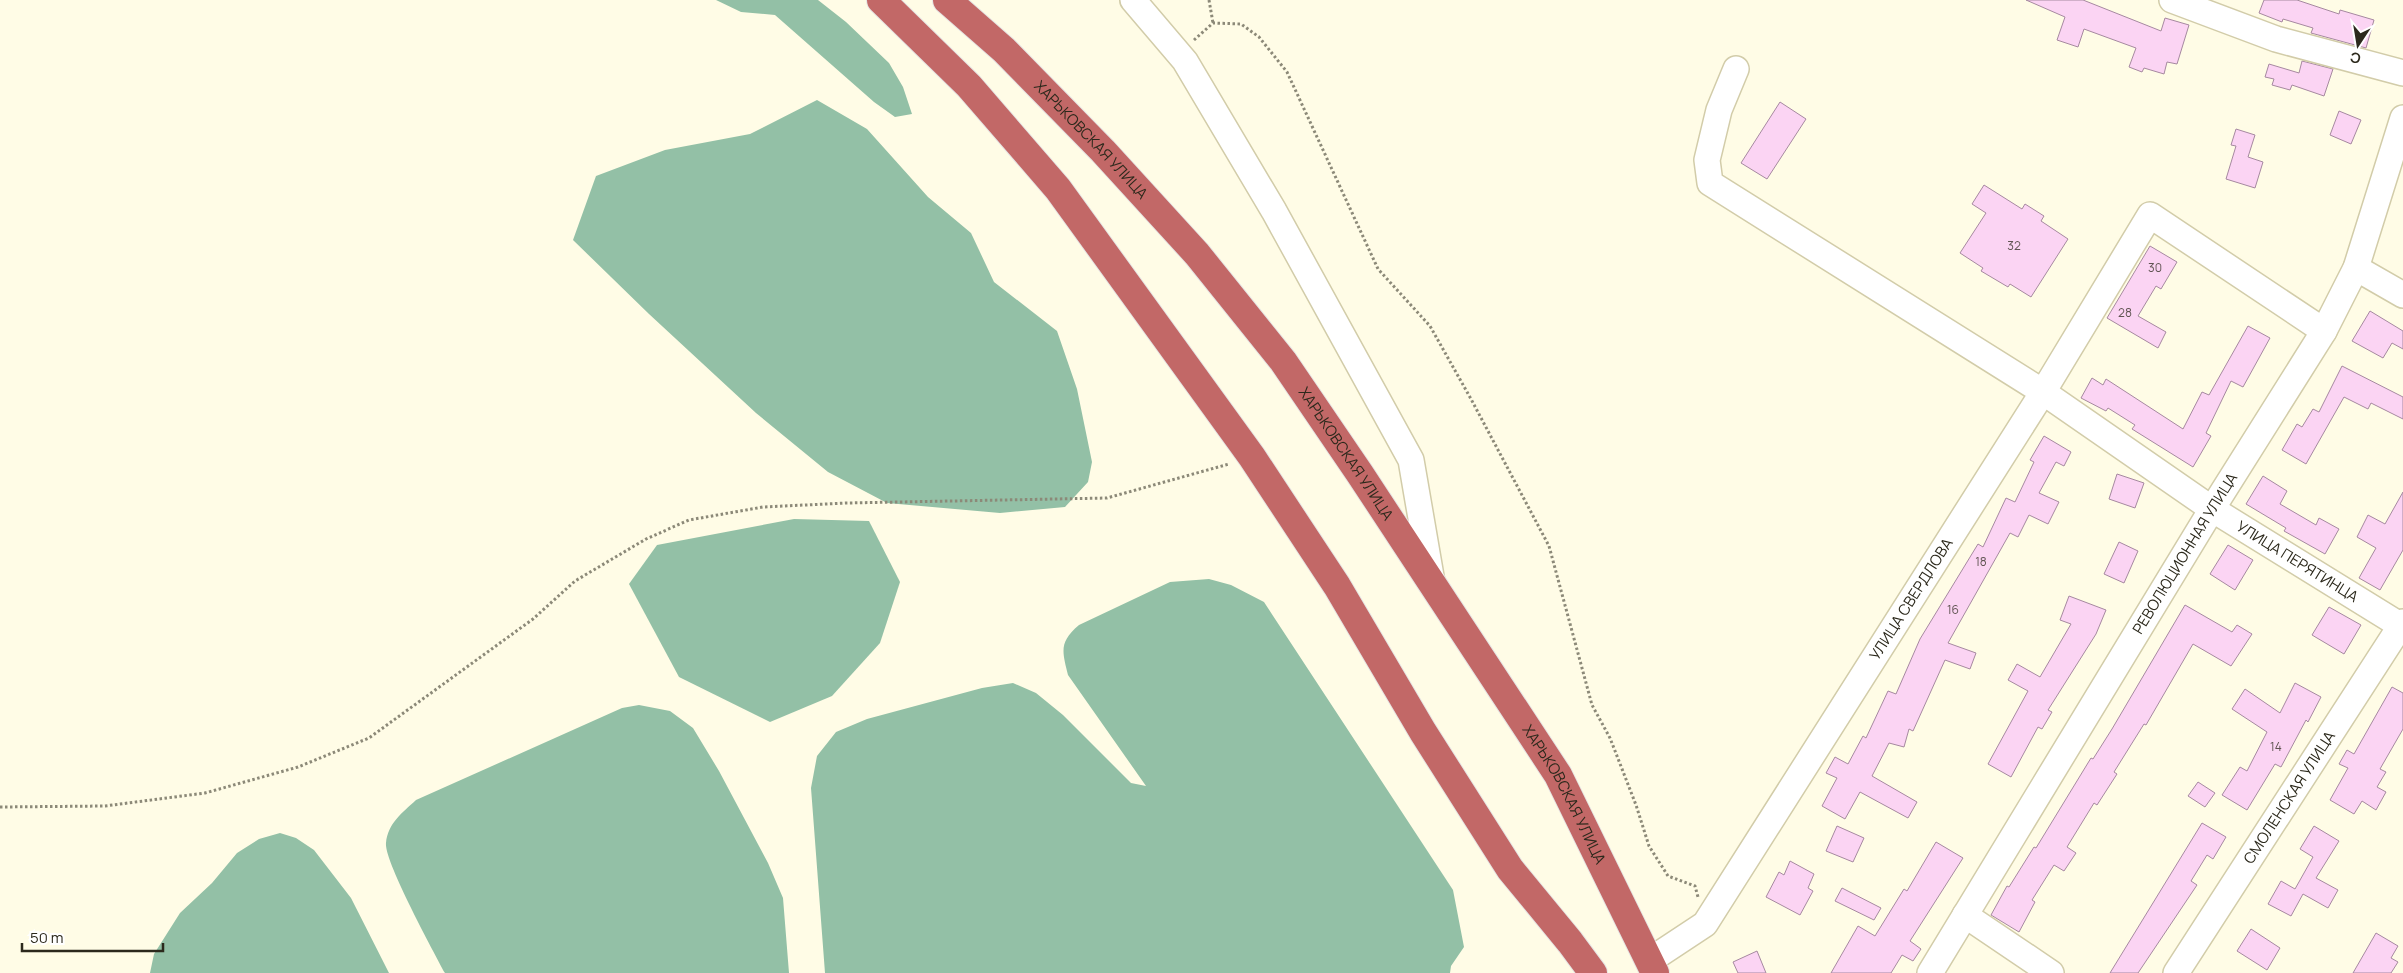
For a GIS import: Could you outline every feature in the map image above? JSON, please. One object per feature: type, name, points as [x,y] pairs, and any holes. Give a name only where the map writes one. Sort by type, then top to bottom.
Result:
[{"type":"highway","points":[[881,0],[969,86],[1058,189],[1252,457],[1337,586],[1423,732],[1510,869],[1593,973]]},
{"type":"highway","name":"ХАРЬКОВСКАЯ УЛИЦА","points":[[947,0],[1004,50],[1103,151],[1197,254],[1283,361],[1558,775],[1652,967]]},
{"type":"street","points":[[1133,0],[1179,54],[1274,211],[1411,460],[1433,585]]},
{"type":"street","points":[[2172,0],[2276,39],[2403,74]]},
{"type":"street","name":"УЛИЦА ПЕРЯТИНЦА","points":[[1736,69],[1719,110],[1707,160],[1710,183],[2043,392],[2212,509],[2402,625]]},
{"type":"street","name":"РЕВОЛЮЦИОННАЯ УЛИЦА","points":[[1930,973],[2212,509],[2324,331],[2356,268],[2403,118]]},
{"type":"street","name":"УЛИЦА СВЕРДЛОВА","points":[[1652,967],[1705,924],[2043,392],[2150,215],[2324,331]]},
{"type":"street","points":[[2356,268],[2403,295]]},
{"type":"street","name":"СМОЛЕНСКАЯ УЛИЦА","points":[[2176,973],[2402,625]]},
{"type":"street","points":[[1965,915],[2051,973]]},
{"type":"path","points":[[1209,0],[1213,23]]},
{"type":"path","points":[[1179,54],[1213,23],[1241,24],[1259,37],[1286,72],[1378,270],[1430,326],[1549,546],[1592,705],[1610,738],[1636,805],[1649,846],[1668,876],[1695,886],[1705,924]]},
{"type":"path","points":[[0,807],[105,806],[205,793],[298,767],[369,738],[533,619],[575,582],[646,539],[689,520],[782,506],[1107,498],[1252,457]]},
{"type":"green space","points":[[716,0],[818,0],[846,22],[889,63],[903,87],[912,114],[895,117],[874,102],[775,15],[741,12]]},
{"type":"green space","points":[[817,100],[867,129],[928,197],[971,233],[994,282],[1057,331],[1077,389],[1092,462],[1088,482],[1065,507],[1000,513],[887,503],[828,472],[756,413],[649,314],[573,240],[596,176],[665,150],[750,134]]},
{"type":"green space","points":[[794,519],[869,521],[900,582],[880,643],[832,696],[770,722],[679,677],[629,584],[657,545]]},
{"type":"green space","points":[[1209,579],[1231,585],[1264,602],[1453,890],[1464,947],[1451,966],[1450,973],[825,973],[811,788],[817,756],[836,732],[867,719],[982,688],[1013,683],[1036,693],[1063,715],[1131,783],[1146,786],[1068,675],[1064,659],[1065,642],[1079,625],[1170,582]]},
{"type":"green space","points":[[639,705],[670,711],[693,728],[719,771],[768,863],[783,898],[789,973],[445,973],[393,868],[386,843],[393,824],[416,800],[622,708]]},
{"type":"green space","points":[[280,833],[296,838],[314,850],[351,898],[389,973],[150,973],[154,954],[180,913],[212,883],[237,853],[259,839]]},
{"type":"building","points":[[2026,0],[2083,0],[2161,31],[2165,18],[2189,25],[2177,64],[2167,62],[2164,74],[2144,68],[2142,72],[2129,67],[2136,48],[2084,29],[2078,47],[2057,40],[2065,17]]},
{"type":"building","points":[[2264,0],[2297,0],[2339,14],[2340,10],[2374,20],[2366,48],[2311,33],[2313,28],[2283,19],[2282,22],[2259,13]]},
{"type":"building","points":[[2302,61],[2333,69],[2324,96],[2292,85],[2290,90],[2272,85],[2274,79],[2265,77],[2269,64],[2299,73]]},
{"type":"building","points":[[1780,102],[1806,119],[1767,179],[1741,163]]},
{"type":"building","points":[[2339,111],[2361,120],[2351,144],[2330,135]]},
{"type":"building","points":[[2236,129],[2255,135],[2248,157],[2263,162],[2255,188],[2226,179],[2236,146],[2231,145]]},
{"type":"building","points":[[1984,185],[2022,209],[2025,204],[2044,216],[2041,221],[2068,239],[2031,297],[2010,284],[2008,287],[1981,271],[1983,268],[1960,253],[1986,213],[1972,204]]},
{"type":"building","points":[[2150,246],[2177,262],[2161,289],[2156,286],[2138,316],[2166,332],[2158,348],[2107,318]]},
{"type":"building","points":[[2370,311],[2403,331],[2403,349],[2392,343],[2383,358],[2352,341]]},
{"type":"building","points":[[2248,326],[2270,338],[2243,387],[2231,381],[2206,433],[2211,436],[2193,467],[2132,429],[2135,425],[2108,408],[2106,411],[2081,398],[2092,378],[2103,385],[2106,379],[2183,429],[2202,392],[2209,395]]},
{"type":"building","points":[[2342,366],[2403,397],[2403,419],[2371,403],[2368,409],[2344,397],[2306,464],[2282,450],[2297,424],[2302,427],[2313,409],[2319,412]]},
{"type":"building","points":[[2044,436],[2071,452],[2064,466],[2056,462],[2039,493],[2059,502],[2048,524],[2029,515],[2018,537],[2010,533],[1948,643],[1976,653],[1970,669],[1945,660],[1913,731],[1909,729],[1904,747],[1889,743],[1872,776],[1917,802],[1908,818],[1860,792],[1845,819],[1822,806],[1837,778],[1826,773],[1835,757],[1848,764],[1863,736],[1866,738],[1888,691],[1896,694],[1920,639],[1978,544],[1983,547],[2006,498],[2015,502],[2034,462],[2030,460]]},
{"type":"building","points":[[2117,474],[2144,483],[2135,508],[2109,499]]},
{"type":"building","points":[[2263,476],[2287,491],[2280,504],[2316,525],[2319,518],[2339,529],[2325,554],[2284,531],[2286,528],[2246,504]]},
{"type":"building","points":[[2403,492],[2403,550],[2380,590],[2359,578],[2376,548],[2357,537],[2368,515],[2385,524]]},
{"type":"building","points":[[2119,542],[2138,551],[2124,583],[2104,574]]},
{"type":"building","points":[[2228,545],[2253,560],[2235,590],[2210,574]]},
{"type":"building","points":[[2069,596],[2106,610],[2096,634],[2048,710],[2052,712],[2042,729],[2038,727],[2011,777],[1988,764],[2028,691],[2008,680],[2017,664],[2040,677],[2071,624],[2060,620]]},
{"type":"building","points":[[2185,605],[2232,632],[2237,625],[2252,634],[2231,666],[2193,644],[2146,725],[2144,724],[2114,772],[2117,774],[2097,805],[2094,803],[2067,847],[2076,853],[2064,871],[2054,865],[2032,900],[2035,902],[2019,932],[1991,915],[2007,886],[2009,887],[2034,847],[2036,848],[2091,758],[2093,759],[2112,729]]},
{"type":"building","points":[[2329,607],[2361,625],[2344,654],[2312,635]]},
{"type":"building","points":[[2295,683],[2321,697],[2308,722],[2306,720],[2281,767],[2275,764],[2247,810],[2222,795],[2240,767],[2247,771],[2267,732],[2232,709],[2245,689],[2280,713]]},
{"type":"building","points":[[2392,687],[2403,693],[2403,729],[2380,769],[2386,772],[2377,787],[2386,792],[2376,810],[2362,801],[2354,814],[2330,800],[2348,768],[2339,764],[2347,750],[2354,754]]},
{"type":"building","points":[[2198,782],[2215,793],[2205,807],[2188,796]]},
{"type":"building","points":[[2202,823],[2226,837],[2213,859],[2207,855],[2191,881],[2197,885],[2138,973],[2110,973]]},
{"type":"building","points":[[1837,826],[1864,838],[1853,862],[1826,851]]},
{"type":"building","points":[[2314,826],[2339,841],[2316,878],[2338,890],[2328,908],[2303,894],[2291,916],[2268,904],[2281,881],[2295,889],[2313,857],[2300,849]]},
{"type":"building","points":[[1936,842],[1963,858],[1910,941],[1921,949],[1913,961],[1902,955],[1891,973],[1831,973],[1858,926],[1875,936],[1904,889],[1907,891]]},
{"type":"building","points":[[1790,861],[1814,874],[1808,888],[1813,891],[1800,915],[1766,897],[1779,872],[1784,875]]},
{"type":"building","points":[[1842,888],[1881,908],[1874,920],[1835,901]]},
{"type":"building","points":[[2251,929],[2280,948],[2267,970],[2237,951]]},
{"type":"building","points":[[2376,933],[2398,946],[2391,958],[2398,962],[2391,973],[2353,973]]},
{"type":"building","points":[[1757,951],[1766,973],[1738,973],[1733,962]]}]
